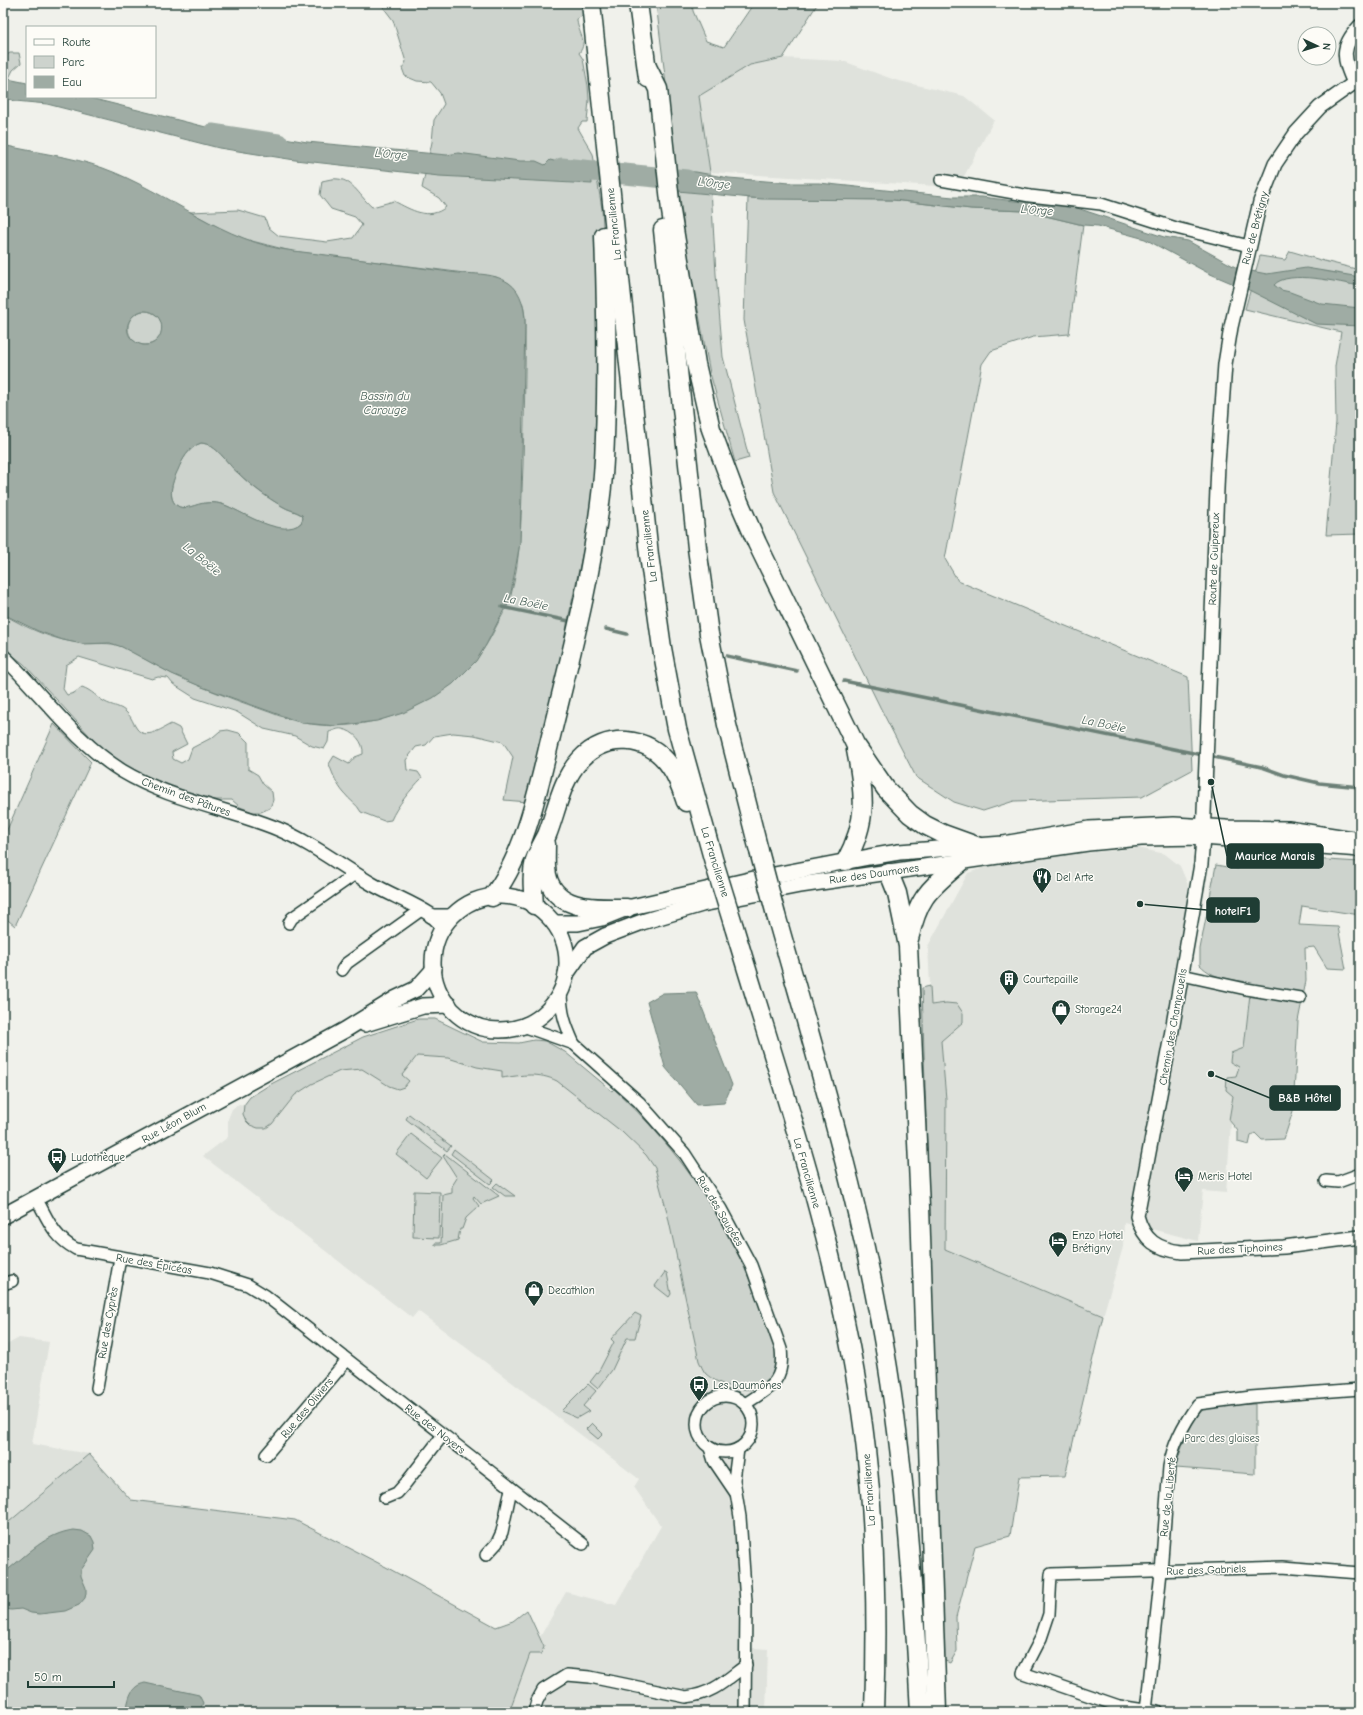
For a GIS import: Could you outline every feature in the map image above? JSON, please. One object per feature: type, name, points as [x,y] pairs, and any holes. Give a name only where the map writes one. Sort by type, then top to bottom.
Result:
[{"type":"highway","name":"La Francilienne","points":[[592,3],[648,547],[662,648],[677,729],[707,838],[801,1151],[830,1255],[846,1323],[856,1376],[866,1446],[871,1510],[874,1580],[874,1712]]},
{"type":"highway","points":[[638,3],[662,165],[697,548],[709,634],[727,725],[776,915],[839,1140],[866,1251],[880,1322],[900,1457],[920,1712]]},
{"type":"highway","points":[[492,897],[510,866],[534,801],[568,668],[596,538],[602,494],[605,449],[607,344],[603,217],[611,197]]},
{"type":"highway","points":[[666,210],[696,364],[711,429],[733,488],[757,542],[855,744],[886,789],[910,814],[925,825],[943,834],[979,847]]},
{"type":"highway","points":[[534,905],[532,882],[535,860],[547,835],[569,775],[580,759],[594,748],[611,741],[627,740],[642,744],[656,752],[670,765],[679,781],[695,825],[707,838]]},
{"type":"highway","points":[[846,861],[859,833],[863,803],[863,788],[855,744]]},
{"type":"highway","points":[[547,835],[547,876],[555,891],[562,899],[585,907],[627,908]]},
{"type":"highway","points":[[908,946],[913,923],[921,900],[939,880],[961,862]]},
{"type":"highway","points":[[889,873],[897,894],[908,946],[920,1207],[937,1712]]},
{"type":"main road","name":"Rue des Daumones","points":[[554,923],[578,923],[602,918],[627,908],[754,879],[899,852],[979,847],[1089,829],[1174,825],[1203,831]]},
{"type":"main road","points":[[1203,831],[1226,828],[1288,829],[1316,832],[1337,838],[1360,839]]},
{"type":"main road","points":[[1203,831],[1360,849]]},
{"type":"main road","name":"Rue des Daumones","points":[[566,974],[585,947],[605,936],[642,922],[702,904],[831,880],[889,873],[1088,843],[1203,831]]},
{"type":"main road","points":[[869,857],[889,873]]},
{"type":"main road","points":[[831,880],[846,861]]},
{"type":"main road","points":[[492,897],[516,898],[534,905],[545,913],[554,923],[561,936],[566,952],[566,974],[561,990],[550,1008],[542,1015],[523,1026],[511,1029],[487,1028],[465,1020],[449,1005],[437,984],[434,969],[434,953],[444,928],[453,916],[473,902],[492,897]]},
{"type":"main road","name":"Rue Léon Blum","points":[[3,1216],[345,1030],[395,999],[416,989],[434,969]]},
{"type":"main road","name":"Rue Léon Blum","points":[[345,1030],[423,1006],[449,1005]]},
{"type":"street","points":[[1357,82],[1344,56],[1346,44],[1352,34],[1360,26]]},
{"type":"street","name":"Rue de Brétigny","points":[[1238,293],[1260,202],[1276,164],[1296,133],[1320,107],[1357,82]]},
{"type":"street","points":[[941,180],[1030,196],[1102,204],[1176,228],[1249,246]]},
{"type":"street","name":"Route de Guipereux","points":[[1203,831],[1218,464],[1224,371],[1238,293]]},
{"type":"street","name":"Chemin des Pâtures","points":[[5,662],[78,735],[99,754],[122,771],[152,786],[176,795],[278,829],[304,842],[355,874],[426,913],[444,928]]},
{"type":"street","name":"Chemin des Champcueils","points":[[1137,1216],[1198,887],[1203,831]]},
{"type":"street","points":[[289,923],[292,918],[355,874]]},
{"type":"street","points":[[342,970],[347,963],[426,913]]},
{"type":"street","name":"Chemin des Pâtures","points":[[426,913],[453,916]]},
{"type":"street","points":[[1182,975],[1246,989],[1300,998]]},
{"type":"street","name":"Rue des Saugées","points":[[561,990],[561,1009],[564,1022],[574,1044]]},
{"type":"street","name":"Rue des Saugées","points":[[523,1026],[574,1044],[639,1102],[685,1154],[721,1209],[751,1265],[778,1336],[782,1361],[779,1374],[773,1385],[745,1404]]},
{"type":"street","points":[[1326,1181],[1338,1182],[1360,1174]]},
{"type":"street","name":"Rue des Épicéas","points":[[36,1198],[57,1236],[65,1244],[76,1249],[210,1273],[232,1279],[248,1285],[266,1296],[288,1313]]},
{"type":"street","name":"Rue des Tiphoines","points":[[1137,1216],[1141,1229],[1148,1239],[1171,1251],[1182,1252],[1284,1247],[1360,1237]]},
{"type":"street","name":"Rue des Cyprès","points":[[97,1388],[120,1258]]},
{"type":"street","name":"Rue des Noyers","points":[[288,1313],[511,1489],[584,1544]]},
{"type":"street","name":"Rue des Oliviers","points":[[266,1455],[347,1360]]},
{"type":"street","name":"Rue de la Liberté","points":[[1152,1712],[1161,1572],[1171,1455],[1184,1424],[1198,1404],[1251,1397],[1360,1389]]},
{"type":"street","points":[[725,1395],[735,1397],[745,1404],[752,1414],[753,1428],[750,1437],[745,1443],[738,1449],[729,1452],[719,1452],[710,1448],[702,1441],[697,1432],[696,1421],[704,1404],[712,1398],[725,1395]]},
{"type":"street","points":[[385,1498],[397,1493],[443,1435]]},
{"type":"street","points":[[710,1448],[714,1461],[735,1492]]},
{"type":"street","points":[[738,1449],[735,1469],[735,1492],[740,1517],[746,1602],[745,1712]]},
{"type":"street","points":[[486,1555],[497,1543],[502,1532],[511,1489]]},
{"type":"street","name":"Rue des Gabriels","points":[[1152,1712],[1119,1706],[1023,1672],[1041,1638],[1049,1614],[1051,1574],[1161,1572],[1282,1567],[1360,1573]]},
{"type":"street","points":[[534,1712],[537,1701],[543,1690],[567,1675],[590,1677],[686,1697],[700,1695],[716,1688],[746,1665]]},
{"type":"shaded area","points":[[783,58],[843,61],[895,80],[964,96],[994,120],[961,182],[938,177],[936,186],[710,172],[699,96],[750,65]]},
{"type":"shaded area","points":[[1138,848],[1165,854],[1180,866],[1188,885],[1182,975],[1250,994],[1244,1048],[1231,1054],[1230,1062],[1239,1067],[1236,1076],[1227,1077],[1233,1096],[1229,1120],[1231,1123],[1226,1193],[1203,1191],[1198,1241],[1124,1222],[1123,1247],[1103,1316],[945,1249],[946,1099],[941,1041],[943,1003],[931,1005],[928,946],[968,873],[1003,861]]},
{"type":"shaded area","points":[[418,1019],[435,1019],[483,1042],[519,1043],[534,1040],[545,1041],[565,1052],[612,1091],[614,1089],[652,1127],[681,1160],[721,1223],[763,1386],[729,1501],[734,1512],[740,1618],[740,1647],[768,1649],[766,1712],[509,1712],[530,1654],[544,1647],[540,1637],[566,1592],[616,1605],[661,1526],[634,1487],[639,1479],[418,1311],[412,1318],[203,1156],[228,1137],[228,1119],[232,1109],[239,1104],[244,1105],[250,1097],[271,1084],[363,1037]]},
{"type":"shaded area","points":[[19,1338],[49,1342],[32,1444],[89,1454],[3,1527],[3,1347]]},
{"type":"green space","points":[[380,3],[582,3],[585,9],[582,16],[577,19],[577,24],[583,40],[582,49],[579,53],[583,59],[589,100],[587,122],[582,122],[578,128],[593,154],[602,209],[608,311],[606,375],[596,390],[604,400],[589,524],[567,624],[562,660],[528,802],[504,800],[513,757],[503,742],[474,735],[453,733],[434,736],[426,745],[416,747],[406,760],[407,770],[418,772],[422,778],[413,787],[391,820],[384,821],[361,812],[358,807],[346,796],[335,780],[329,764],[334,756],[349,764],[355,757],[363,754],[360,741],[346,730],[337,729],[329,732],[328,742],[324,749],[312,746],[295,736],[264,729],[237,712],[195,698],[173,684],[168,678],[158,677],[152,679],[79,657],[66,665],[63,689],[67,695],[74,693],[82,687],[92,692],[105,702],[125,711],[130,716],[137,729],[145,734],[158,731],[171,724],[179,728],[187,744],[172,752],[173,759],[181,763],[188,759],[192,748],[213,737],[220,731],[228,730],[239,733],[248,742],[248,769],[258,775],[263,784],[272,792],[273,800],[270,808],[261,812],[253,812],[240,807],[232,800],[201,800],[130,769],[99,746],[24,664],[3,648],[3,614],[30,629],[60,639],[86,644],[118,645],[173,674],[215,692],[292,720],[304,723],[334,726],[362,723],[391,716],[431,698],[464,673],[489,640],[510,599],[519,550],[525,391],[525,317],[523,304],[510,284],[496,277],[291,251],[248,240],[229,233],[190,212],[238,210],[265,218],[268,227],[279,236],[327,242],[353,238],[362,225],[355,217],[331,209],[320,195],[322,181],[330,179],[343,180],[352,186],[372,207],[394,201],[413,211],[427,214],[440,211],[446,207],[439,198],[422,188],[432,142],[434,120],[444,104],[440,93],[431,82],[417,81],[405,76],[402,68],[406,62],[393,20]]},
{"type":"green space","points":[[656,3],[692,3],[693,11],[706,41],[724,47],[754,3],[818,3],[783,58],[750,65],[699,96],[710,172],[723,357],[749,458],[735,462],[710,373],[686,246]]},
{"type":"green space","points":[[10,53],[19,53],[21,63],[13,70],[9,78],[3,77],[5,56]]},
{"type":"green space","points":[[748,198],[893,200],[971,209],[1025,211],[1083,225],[1069,334],[1033,337],[991,351],[982,364],[945,559],[958,581],[1188,677],[1192,770],[1142,797],[1014,801],[983,811],[954,802],[916,777],[774,492],[744,320]]},
{"type":"green space","points":[[1290,251],[1360,270],[1360,534],[1326,535],[1336,422],[1335,366],[1341,332],[1245,309],[1260,256],[1285,260]]},
{"type":"green space","points":[[142,311],[148,311],[152,312],[159,318],[162,328],[161,335],[155,342],[148,345],[142,345],[138,344],[131,338],[128,331],[128,325],[129,321],[135,314]]},
{"type":"green space","points":[[201,443],[207,444],[217,450],[243,478],[264,495],[284,507],[302,515],[303,518],[301,523],[293,527],[274,527],[264,524],[219,503],[206,503],[186,508],[176,505],[173,501],[171,493],[177,470],[189,451]]},
{"type":"green space","points":[[54,724],[91,762],[15,926],[3,916],[3,839]]},
{"type":"green space","points":[[1260,856],[1360,862],[1360,915],[1302,906],[1299,925],[1338,927],[1346,969],[1327,968],[1314,947],[1305,948],[1306,981],[1298,1021],[1293,1111],[1284,1139],[1262,1140],[1255,1133],[1251,1136],[1249,1145],[1238,1142],[1238,1131],[1229,1120],[1233,1096],[1226,1090],[1227,1077],[1236,1076],[1239,1067],[1230,1062],[1231,1053],[1244,1048],[1250,994],[1246,989],[1248,982],[1222,978],[1205,970],[1200,965],[1200,949],[1216,865],[1238,869],[1243,857]]},
{"type":"green space","points":[[930,986],[931,1005],[946,1003],[957,1004],[963,1013],[963,1022],[941,1041],[946,1099],[945,1249],[1103,1316],[1065,1476],[1019,1477],[1010,1536],[975,1546],[956,1617],[957,1651],[950,1663],[943,1660],[922,988]]},
{"type":"green space","points":[[418,1019],[435,1019],[483,1042],[519,1043],[534,1040],[545,1041],[565,1052],[612,1091],[614,1089],[638,1112],[681,1162],[700,1188],[733,1244],[768,1324],[778,1359],[776,1372],[770,1382],[761,1387],[739,1389],[715,1381],[705,1373],[699,1361],[667,1212],[655,1168],[646,1155],[622,1132],[557,1081],[537,1075],[502,1078],[502,1071],[477,1067],[448,1058],[417,1056],[402,1075],[409,1081],[404,1087],[398,1089],[389,1086],[362,1069],[340,1071],[312,1084],[295,1095],[272,1124],[266,1128],[258,1128],[250,1125],[246,1121],[243,1114],[244,1105],[250,1097],[271,1084],[363,1037]]},
{"type":"green space","points":[[409,1114],[451,1146],[447,1151],[406,1119]]},
{"type":"green space","points":[[411,1134],[442,1158],[426,1178],[396,1154]]},
{"type":"green space","points":[[454,1149],[494,1180],[490,1184],[451,1154]]},
{"type":"green space","points":[[445,1154],[499,1196],[481,1204],[474,1196],[473,1198],[479,1206],[466,1218],[462,1229],[460,1229],[458,1240],[441,1245],[435,1245],[435,1243],[441,1243],[443,1195],[452,1193],[452,1186],[457,1178],[443,1156]]},
{"type":"green space","points":[[497,1183],[515,1196],[505,1196],[493,1187]]},
{"type":"green space","points":[[414,1191],[440,1192],[439,1238],[413,1237]]},
{"type":"green space","points":[[665,1272],[667,1273],[671,1294],[669,1297],[655,1286]]},
{"type":"green space","points":[[635,1313],[641,1316],[635,1338],[627,1338],[612,1370],[598,1389],[590,1382],[600,1369],[614,1342],[611,1339]]},
{"type":"green space","points":[[588,1384],[596,1391],[583,1406],[589,1411],[577,1418],[561,1411]]},
{"type":"green space","name":"Parc des glaises","points":[[1255,1404],[1255,1474],[1176,1468],[1187,1435],[1201,1411],[1218,1405]]},
{"type":"green space","points":[[592,1423],[603,1434],[598,1439],[586,1429]]},
{"type":"green space","points":[[89,1454],[131,1500],[295,1520],[386,1567],[496,1627],[513,1621],[527,1610],[544,1647],[541,1654],[530,1654],[509,1712],[3,1712],[3,1527]]},
{"type":"water","points":[[3,78],[26,83],[26,98],[90,98],[210,128],[266,147],[219,126],[307,142],[447,155],[458,153],[520,161],[536,161],[545,165],[550,160],[562,163],[570,162],[591,167],[592,184],[439,176],[295,160],[219,148],[47,104],[15,101],[3,97]]},
{"type":"water","name":"Bassin du Carouge","points":[[3,145],[66,158],[103,168],[151,190],[220,228],[243,238],[268,246],[294,251],[450,272],[488,275],[502,279],[509,283],[517,291],[522,302],[525,324],[520,543],[510,598],[486,645],[476,661],[453,684],[433,698],[403,713],[377,721],[336,726],[302,723],[202,687],[172,674],[122,647],[110,643],[82,644],[63,640],[38,631],[3,614]],"holes":[[[142,311],[151,312],[161,321],[162,328],[160,335],[157,340],[151,344],[143,345],[137,343],[128,333],[127,329],[129,321],[134,315]],[[201,443],[207,444],[217,450],[238,473],[265,495],[284,507],[302,515],[303,518],[301,523],[293,527],[284,528],[274,526],[253,519],[222,504],[216,503],[202,503],[183,508],[176,505],[173,501],[171,493],[174,478],[186,454]]]},
{"type":"water","points":[[676,171],[696,172],[729,178],[790,183],[819,183],[953,197],[982,197],[1071,206],[1164,237],[1188,241],[1237,268],[1234,284],[1208,273],[1145,239],[1098,226],[1083,225],[1025,211],[971,209],[893,200],[762,199],[678,191]]},
{"type":"water","points":[[1306,268],[1360,277],[1360,286],[1302,277],[1281,280],[1274,285],[1281,290],[1322,304],[1360,308],[1360,326],[1316,324],[1247,289],[1251,271],[1267,274]]},
{"type":"water","points":[[696,992],[732,1085],[724,1103],[697,1105],[665,1067],[647,1002],[663,993]]},
{"type":"water","points":[[74,1530],[82,1531],[91,1536],[94,1542],[95,1550],[81,1570],[81,1576],[86,1588],[86,1593],[85,1598],[79,1605],[65,1611],[40,1614],[31,1613],[21,1609],[11,1610],[3,1608],[3,1574],[29,1552],[54,1535]]},
{"type":"water","points":[[145,1683],[199,1695],[203,1703],[199,1712],[126,1712],[131,1693],[136,1687]]},
{"type":"waterway","name":"L'Orge","points":[[212,134],[278,144]]},
{"type":"waterway","name":"L'Orge","points":[[562,168],[687,180]]},
{"type":"waterway","name":"La Boële","points":[[502,607],[569,621]]},
{"type":"waterway","name":"La Boële","points":[[606,629],[627,634]]},
{"type":"waterway","name":"La Boële","points":[[727,656],[797,671]]},
{"type":"waterway","name":"La Boële","points":[[844,681],[1203,755]]},
{"type":"waterway","name":"La Boële","points":[[1209,756],[1262,767],[1284,775],[1319,783],[1360,787]]},
{"type":"place","name":"Maurice Marais","points":[[1211,782]]},
{"type":"place","name":"Del Arte","points":[[1042,894]]},
{"type":"place","name":"hotelF1","points":[[1140,904]]},
{"type":"place","name":"Courtepaille","points":[[1009,996]]},
{"type":"place","name":"Storage24","points":[[1061,1026]]},
{"type":"place","name":"B&B Hôtel","points":[[1211,1074]]},
{"type":"place","name":"Ludothèque","points":[[57,1174]]},
{"type":"place","name":"Meris Hotel","points":[[1184,1193]]},
{"type":"place","name":"Enzo Hotel Brétigny","points":[[1058,1258]]},
{"type":"place","name":"Decathlon","points":[[534,1307]]},
{"type":"place","name":"Les Daumônes","points":[[699,1402]]}]
